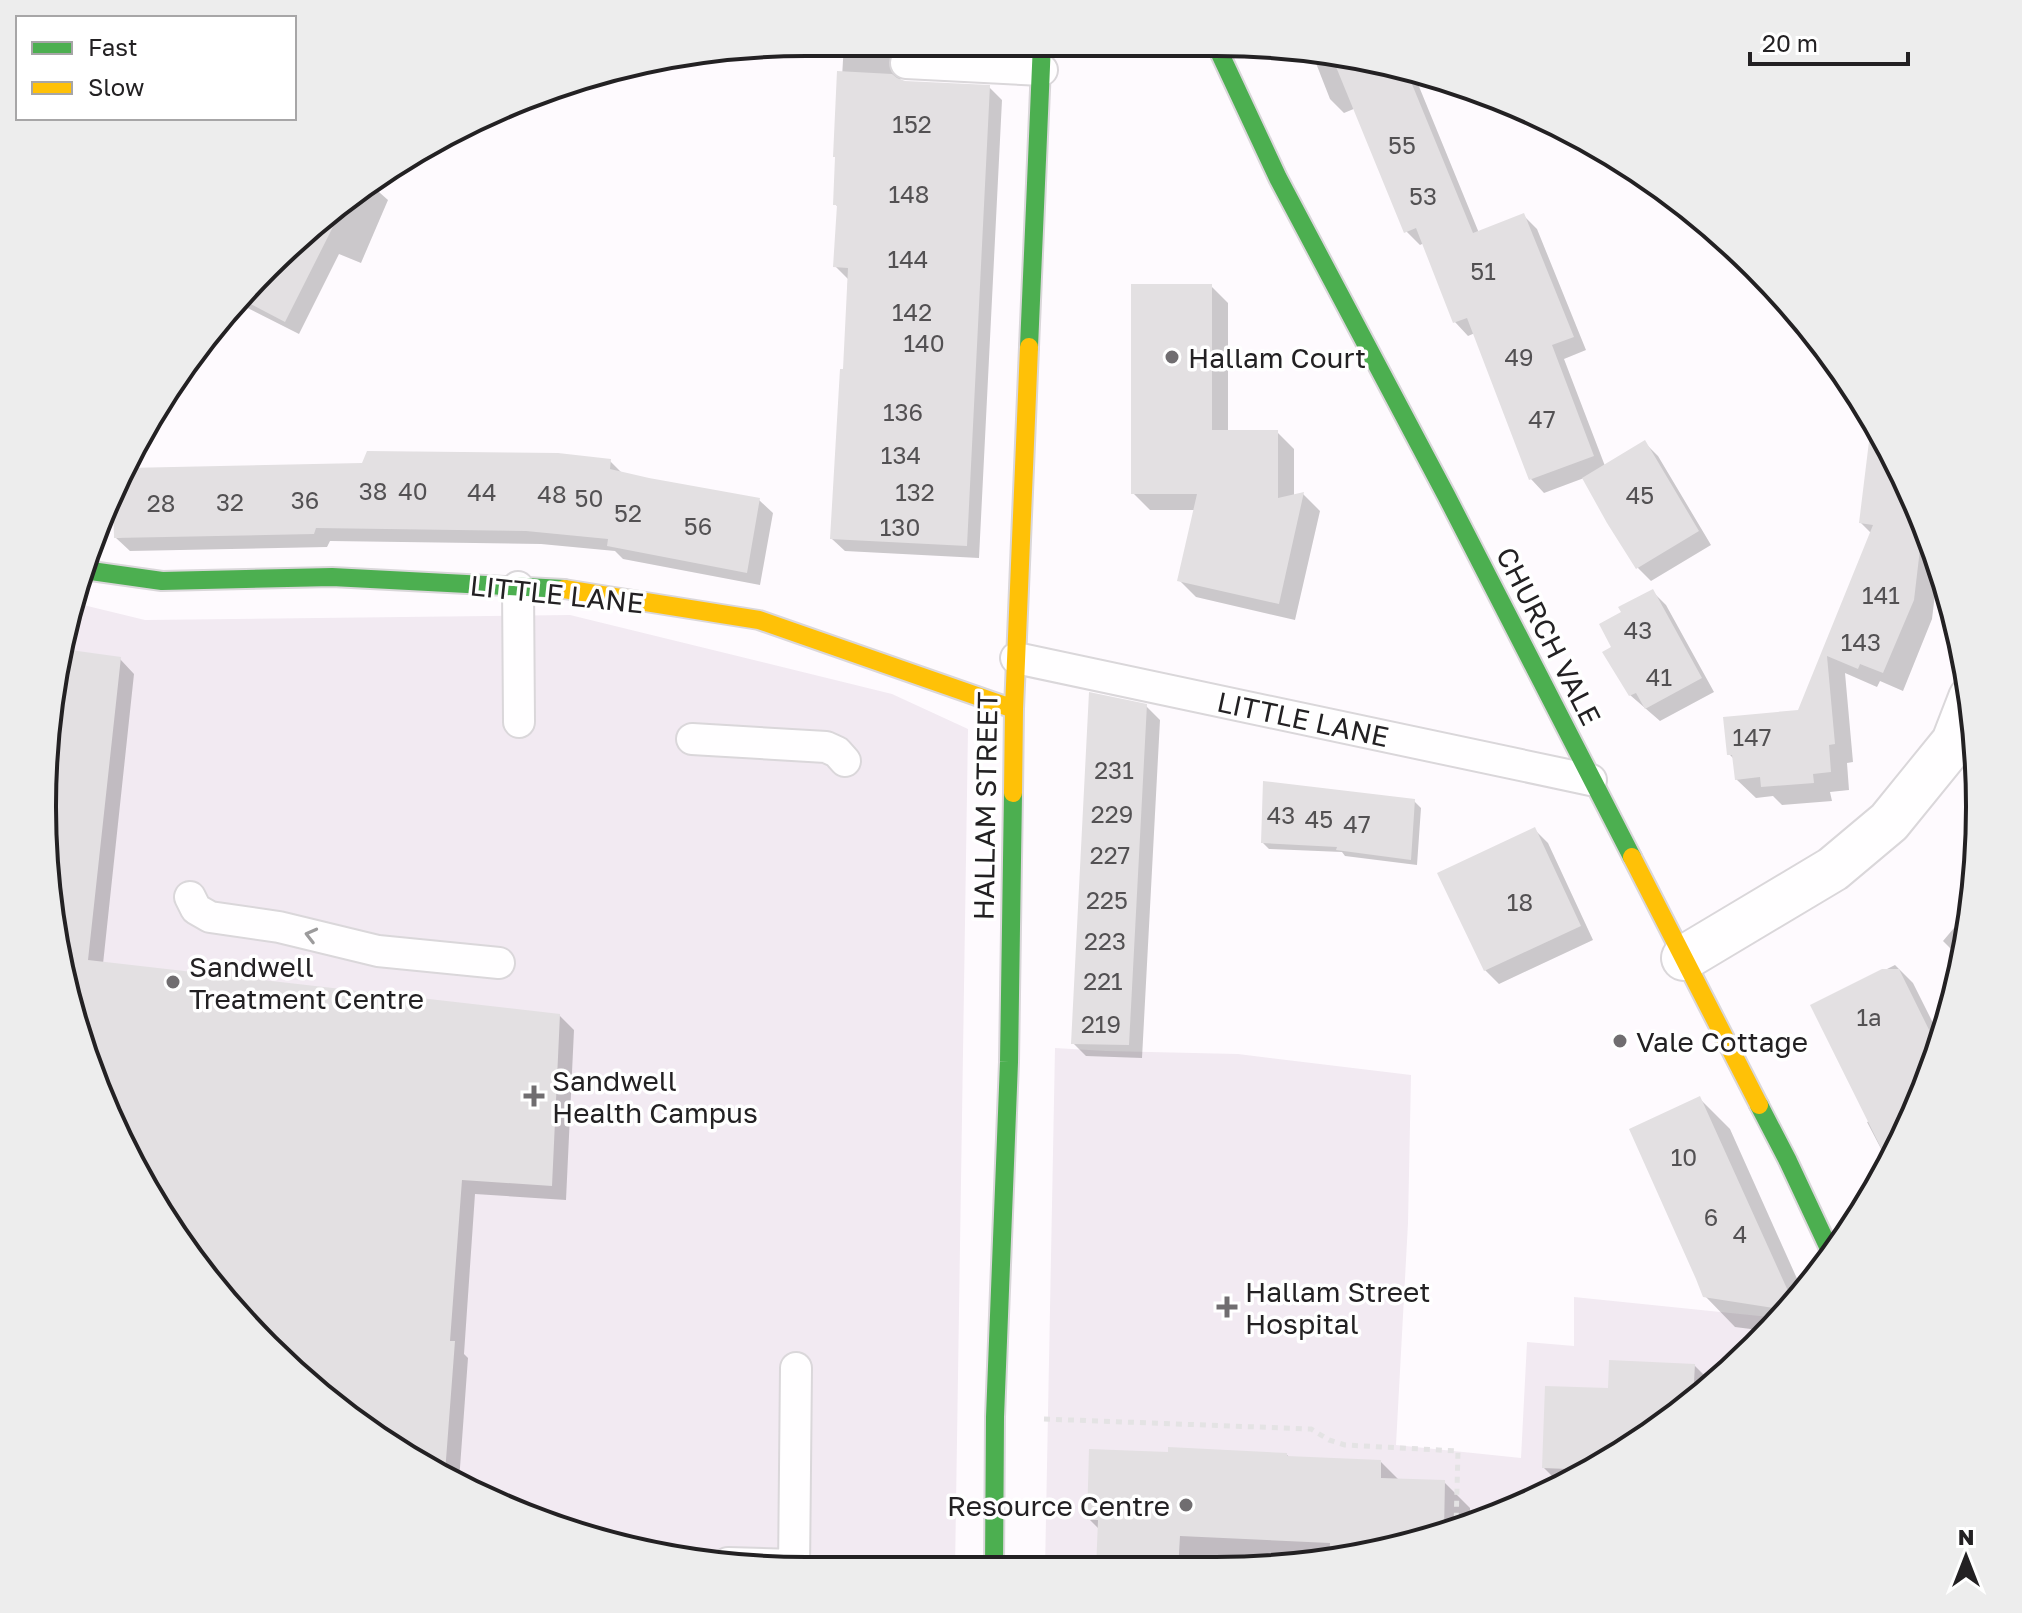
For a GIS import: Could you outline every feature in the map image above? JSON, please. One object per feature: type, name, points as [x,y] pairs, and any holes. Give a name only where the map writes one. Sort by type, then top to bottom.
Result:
[{"type":"street","name":"CHURCH VALE","points":[[1221,56],[1278,178],[1446,495],[1788,1161],[1826,1242]]},
{"type":"street","name":"HALLAM STREET","points":[[994,1557],[995,1417],[1009,1062],[1014,709],[1042,57]]},
{"type":"street","name":"LITTLE LANE","points":[[96,566],[162,581],[332,577],[566,589],[759,620],[1014,709]]},
{"type":"street","points":[[1684,958],[1833,869],[1889,822],[1954,742],[1961,723]]},
{"type":"lane","points":[[906,63],[1042,57]]},
{"type":"lane","points":[[518,587],[519,722]]},
{"type":"lane","name":"LITTLE LANE","points":[[1016,658],[1591,780]]},
{"type":"lane","points":[[692,739],[826,747],[837,752],[845,761]]},
{"type":"lane","points":[[190,897],[196,909],[210,917],[279,927],[378,951],[499,963]]},
{"type":"lane","points":[[794,1557],[796,1368]]},
{"type":"path","points":[[995,1417],[1311,1429],[1345,1445],[1458,1451],[1456,1517]]},
{"type":"shaded area","name":"Sandwell Health Campus","points":[[84,605],[145,620],[570,615],[892,694],[968,729],[955,1557],[806,1557],[709,1551],[660,1543],[565,1517],[475,1480],[390,1431],[312,1371],[276,1337],[242,1301],[182,1223],[133,1138],[96,1048],[70,953],[62,904],[56,806],[58,757],[70,660]]},
{"type":"shaded area","name":"Hallam Street Hospital","points":[[1055,1048],[1238,1054],[1411,1075],[1408,1223],[1396,1445],[1521,1458],[1527,1342],[1574,1346],[1574,1297],[1765,1317],[1710,1371],[1632,1431],[1547,1480],[1457,1517],[1362,1543],[1313,1551],[1216,1557],[1045,1557]]},
{"type":"building","points":[[1336,66],[1411,82],[1473,233],[1524,213],[1574,337],[1552,345],[1594,456],[1529,480],[1467,318],[1453,323],[1416,228],[1404,233]]},
{"type":"building","points":[[837,71],[892,74],[905,81],[990,85],[967,546],[830,539],[848,268],[833,267],[837,205],[833,205],[833,157]]},
{"type":"building","points":[[335,223],[285,322],[250,304]]},
{"type":"building","name":"Hallam Court","points":[[1131,284],[1212,284],[1212,430],[1278,430],[1278,498],[1304,492],[1279,604],[1177,581],[1197,494],[1131,494]]},
{"type":"building","points":[[1869,439],[1889,475],[1920,549],[1914,600],[1883,673],[1860,664],[1858,669],[1827,656],[1835,744],[1829,745],[1831,772],[1813,774],[1814,783],[1761,787],[1760,777],[1735,780],[1732,755],[1727,755],[1723,717],[1798,710],[1873,525],[1859,523]]},
{"type":"building","points":[[1645,440],[1699,531],[1636,569],[1582,478]]},
{"type":"building","points":[[367,451],[558,453],[611,459],[610,469],[760,498],[747,573],[607,546],[608,539],[526,531],[316,528],[314,534],[114,538],[113,518],[137,468],[362,463]]},
{"type":"building","points":[[1653,589],[1702,678],[1645,709],[1636,693],[1629,696],[1602,652],[1611,647],[1599,624],[1621,612],[1618,607]]},
{"type":"building","name":"Sandwell Treatment Centre","points":[[72,650],[121,657],[88,960],[560,1014],[552,1186],[462,1180],[450,1341],[455,1341],[446,1464],[390,1431],[350,1402],[276,1337],[211,1263],[157,1182],[133,1138],[96,1048],[70,953],[62,904],[56,806],[58,757],[62,709]]},
{"type":"building","points":[[1089,692],[1147,704],[1129,1045],[1071,1044]]},
{"type":"building","points":[[1263,781],[1415,799],[1411,860],[1336,850],[1337,847],[1261,843]]},
{"type":"building","points":[[1535,827],[1581,926],[1484,971],[1437,873]]},
{"type":"building","points":[[1882,969],[1899,969],[1931,1033],[1909,1094],[1882,1150],[1810,1005]]},
{"type":"building","points":[[1700,1096],[1788,1291],[1773,1308],[1703,1297],[1629,1129]]},
{"type":"building","points":[[1609,1360],[1695,1364],[1694,1384],[1632,1431],[1567,1469],[1542,1468],[1545,1386],[1608,1388]]},
{"type":"building","name":"Resource Centre","points":[[1168,1447],[1381,1460],[1381,1478],[1445,1480],[1444,1521],[1362,1543],[1330,1548],[1330,1543],[1180,1536],[1179,1557],[1097,1557],[1098,1520],[1087,1520],[1089,1449],[1168,1452]]},
{"type":"traffic: fast","points":[[1029,347],[1041,56]]},
{"type":"traffic: fast","points":[[1221,56],[1278,178],[1446,495],[1632,857]]},
{"type":"traffic: fast","points":[[94,571],[162,581],[332,577],[564,589]]},
{"type":"traffic: fast","points":[[994,1557],[995,1417],[1009,1062],[1013,793]]},
{"type":"traffic: fast","points":[[1759,1105],[1826,1242]]},
{"type":"traffic: slow","points":[[1013,793],[1029,347]]},
{"type":"traffic: slow","points":[[564,589],[759,620],[1014,709]]},
{"type":"traffic: slow","points":[[1632,857],[1759,1105]]},
{"type":"place","name":"Hallam Court","points":[[1172,357]]},
{"type":"place","name":"Sandwell Treatment Centre","points":[[173,982]]},
{"type":"place","name":"Vale Cottage","points":[[1620,1041]]},
{"type":"place","name":"Sandwell Health Campus","points":[[534,1096]]},
{"type":"place","name":"Hallam Street Hospital","points":[[1227,1307]]},
{"type":"place","name":"Resource Centre","points":[[1186,1505]]}]
